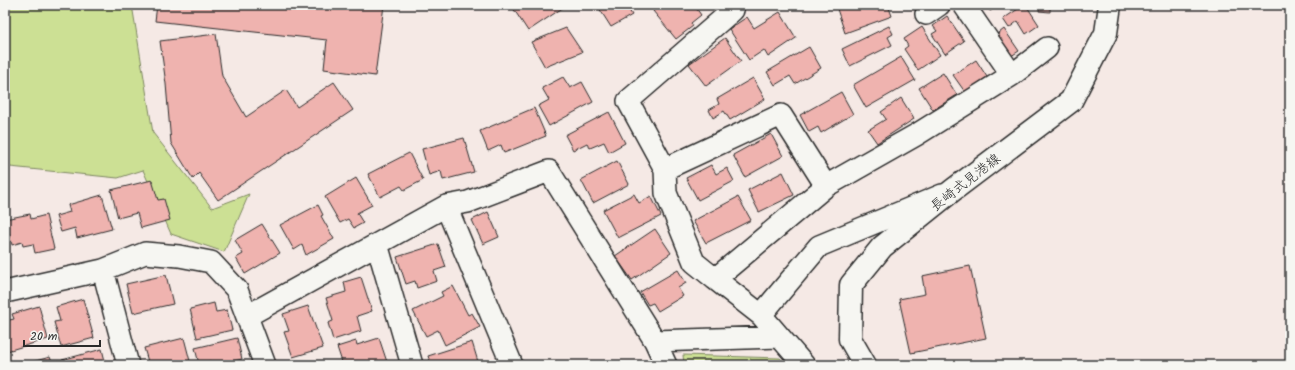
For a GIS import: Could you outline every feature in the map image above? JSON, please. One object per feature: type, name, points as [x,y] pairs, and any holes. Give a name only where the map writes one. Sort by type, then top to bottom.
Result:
[{"type":"main road","name":"長崎式見港線","points":[[865,365],[850,339],[852,285],[882,247],[953,190],[1071,101],[1106,33],[1110,5]]},
{"type":"street","points":[[964,5],[1012,75]]},
{"type":"street","points":[[734,7],[628,101],[665,169],[666,193],[694,262],[761,315],[804,365]]},
{"type":"street","points":[[715,279],[826,186],[916,135],[1012,75],[1047,48]]},
{"type":"street","points":[[665,169],[781,115],[826,186]]},
{"type":"street","points":[[248,316],[446,206],[468,202],[549,171],[655,341],[666,365]]},
{"type":"street","points":[[761,315],[818,246],[953,190]]},
{"type":"street","points":[[446,206],[512,365]]},
{"type":"street","points":[[377,244],[412,365]]},
{"type":"street","points":[[5,292],[103,270],[145,253],[179,256],[211,262],[237,290],[248,316],[265,365]]},
{"type":"street","points":[[103,270],[128,365]]},
{"type":"street","points":[[655,341],[780,338]]},
{"type":"green space","points":[[5,5],[132,5],[153,133],[212,208],[249,194],[224,252],[171,234],[143,170],[118,178],[10,167],[5,147]]},
{"type":"green space","points":[[683,355],[780,358],[786,365],[684,365]]},
{"type":"building","points":[[157,5],[384,5],[375,76],[324,69],[327,40],[155,21]]},
{"type":"building","points":[[511,5],[562,5],[564,7],[528,31]]},
{"type":"building","points":[[597,5],[626,5],[632,15],[611,27]]},
{"type":"building","points":[[661,5],[694,5],[701,15],[691,23],[693,26],[676,39],[653,11]]},
{"type":"building","points":[[888,5],[892,16],[845,33],[836,6]]},
{"type":"building","points":[[973,5],[987,5],[977,11]]},
{"type":"building","points":[[987,5],[1000,5],[990,11]]},
{"type":"building","points":[[1026,5],[1039,25],[1026,34],[1018,21],[1009,28],[1003,19]]},
{"type":"building","points":[[1040,5],[1050,5],[1050,12],[1039,11]]},
{"type":"building","points":[[780,12],[796,38],[768,57],[764,50],[749,60],[729,29],[747,17],[754,28]]},
{"type":"building","points":[[947,16],[964,41],[945,54],[932,34],[937,31],[933,26]]},
{"type":"building","points":[[889,26],[893,34],[888,37],[892,45],[850,66],[842,49]]},
{"type":"building","points":[[922,27],[940,55],[918,70],[904,49],[908,46],[904,39]]},
{"type":"building","points":[[566,28],[582,52],[545,67],[531,42]]},
{"type":"building","points":[[1004,29],[1019,51],[1008,58],[994,37]]},
{"type":"building","points":[[216,34],[222,76],[246,117],[286,90],[297,107],[334,82],[353,110],[218,200],[199,173],[193,179],[171,143],[166,84],[160,41]]},
{"type":"building","points":[[725,38],[741,61],[706,86],[689,64]]},
{"type":"building","points":[[809,47],[821,68],[795,84],[790,76],[775,85],[767,72]]},
{"type":"building","points":[[901,57],[915,80],[866,108],[853,85]]},
{"type":"building","points":[[976,60],[987,77],[965,92],[953,75]]},
{"type":"building","points":[[943,73],[957,95],[933,110],[919,88]]},
{"type":"building","points":[[563,77],[570,88],[582,82],[593,102],[549,126],[538,106],[549,100],[542,88]]},
{"type":"building","points":[[753,78],[765,99],[730,120],[724,111],[713,118],[709,110],[719,104],[717,99]]},
{"type":"building","points":[[841,92],[853,114],[821,133],[818,127],[809,132],[800,115]]},
{"type":"building","points":[[901,98],[914,119],[877,143],[868,130],[886,119],[881,112]]},
{"type":"building","points":[[534,108],[546,136],[504,153],[501,145],[488,151],[480,131]]},
{"type":"building","points":[[609,112],[625,143],[609,152],[604,142],[590,148],[587,143],[573,150],[565,135]]},
{"type":"building","points":[[771,134],[783,156],[745,177],[733,155]]},
{"type":"building","points":[[464,138],[474,172],[443,180],[441,171],[429,175],[422,149]]},
{"type":"building","points":[[409,153],[423,180],[404,190],[401,186],[380,197],[368,174]]},
{"type":"building","points":[[617,161],[629,184],[593,203],[581,180]]},
{"type":"building","points":[[711,165],[716,174],[727,168],[734,181],[698,200],[686,178]]},
{"type":"building","points":[[783,172],[794,195],[759,212],[748,190]]},
{"type":"building","points":[[356,178],[372,205],[357,213],[363,223],[354,228],[348,219],[340,223],[325,197]]},
{"type":"building","points":[[152,180],[158,200],[164,199],[170,220],[141,228],[137,213],[118,218],[111,190]]},
{"type":"building","points":[[634,194],[639,203],[651,196],[661,216],[618,238],[603,210]]},
{"type":"building","points":[[102,195],[112,229],[77,238],[75,228],[61,232],[56,216],[70,212],[68,205]]},
{"type":"building","points":[[738,197],[751,220],[706,243],[693,221]]},
{"type":"building","points":[[318,205],[323,215],[321,216],[334,239],[306,255],[302,245],[294,250],[280,225]]},
{"type":"building","points":[[488,212],[499,237],[483,244],[472,220]]},
{"type":"building","points":[[30,214],[31,219],[46,215],[54,249],[35,253],[33,244],[23,246],[22,242],[12,245],[5,219]]},
{"type":"building","points":[[262,224],[280,253],[245,274],[236,258],[243,254],[235,240]]},
{"type":"building","points":[[655,229],[671,253],[632,280],[615,256]]},
{"type":"building","points":[[438,244],[446,267],[434,271],[437,281],[417,288],[415,281],[406,284],[397,257]]},
{"type":"building","points":[[970,266],[986,338],[911,353],[899,299],[925,294],[922,276]]},
{"type":"building","points":[[678,270],[686,283],[678,288],[683,296],[658,311],[653,303],[648,305],[640,292]]},
{"type":"building","points":[[166,275],[173,304],[133,313],[126,284]]},
{"type":"building","points":[[361,277],[372,311],[357,316],[361,331],[333,340],[328,323],[333,321],[326,298],[346,292],[344,282]]},
{"type":"building","points":[[453,286],[468,315],[472,313],[480,327],[445,345],[438,330],[426,336],[413,311],[443,296],[441,292]]},
{"type":"building","points":[[83,299],[94,338],[61,347],[54,322],[60,321],[56,307]]},
{"type":"building","points":[[214,303],[216,312],[227,310],[232,330],[197,338],[190,309]]},
{"type":"building","points":[[39,306],[48,339],[7,351],[5,345],[5,321],[14,319],[12,314]]},
{"type":"building","points":[[308,306],[323,348],[293,357],[284,332],[289,331],[283,314]]},
{"type":"building","points":[[184,338],[191,365],[149,365],[144,348]]},
{"type":"building","points":[[237,338],[242,359],[217,365],[211,365],[210,361],[199,364],[195,348]]},
{"type":"building","points":[[379,338],[388,365],[343,365],[337,347],[356,341],[357,345]]},
{"type":"building","points":[[472,342],[479,365],[431,365],[428,356]]},
{"type":"building","points":[[102,349],[106,365],[64,365],[62,360]]},
{"type":"building","points":[[50,357],[53,365],[21,365]]}]
